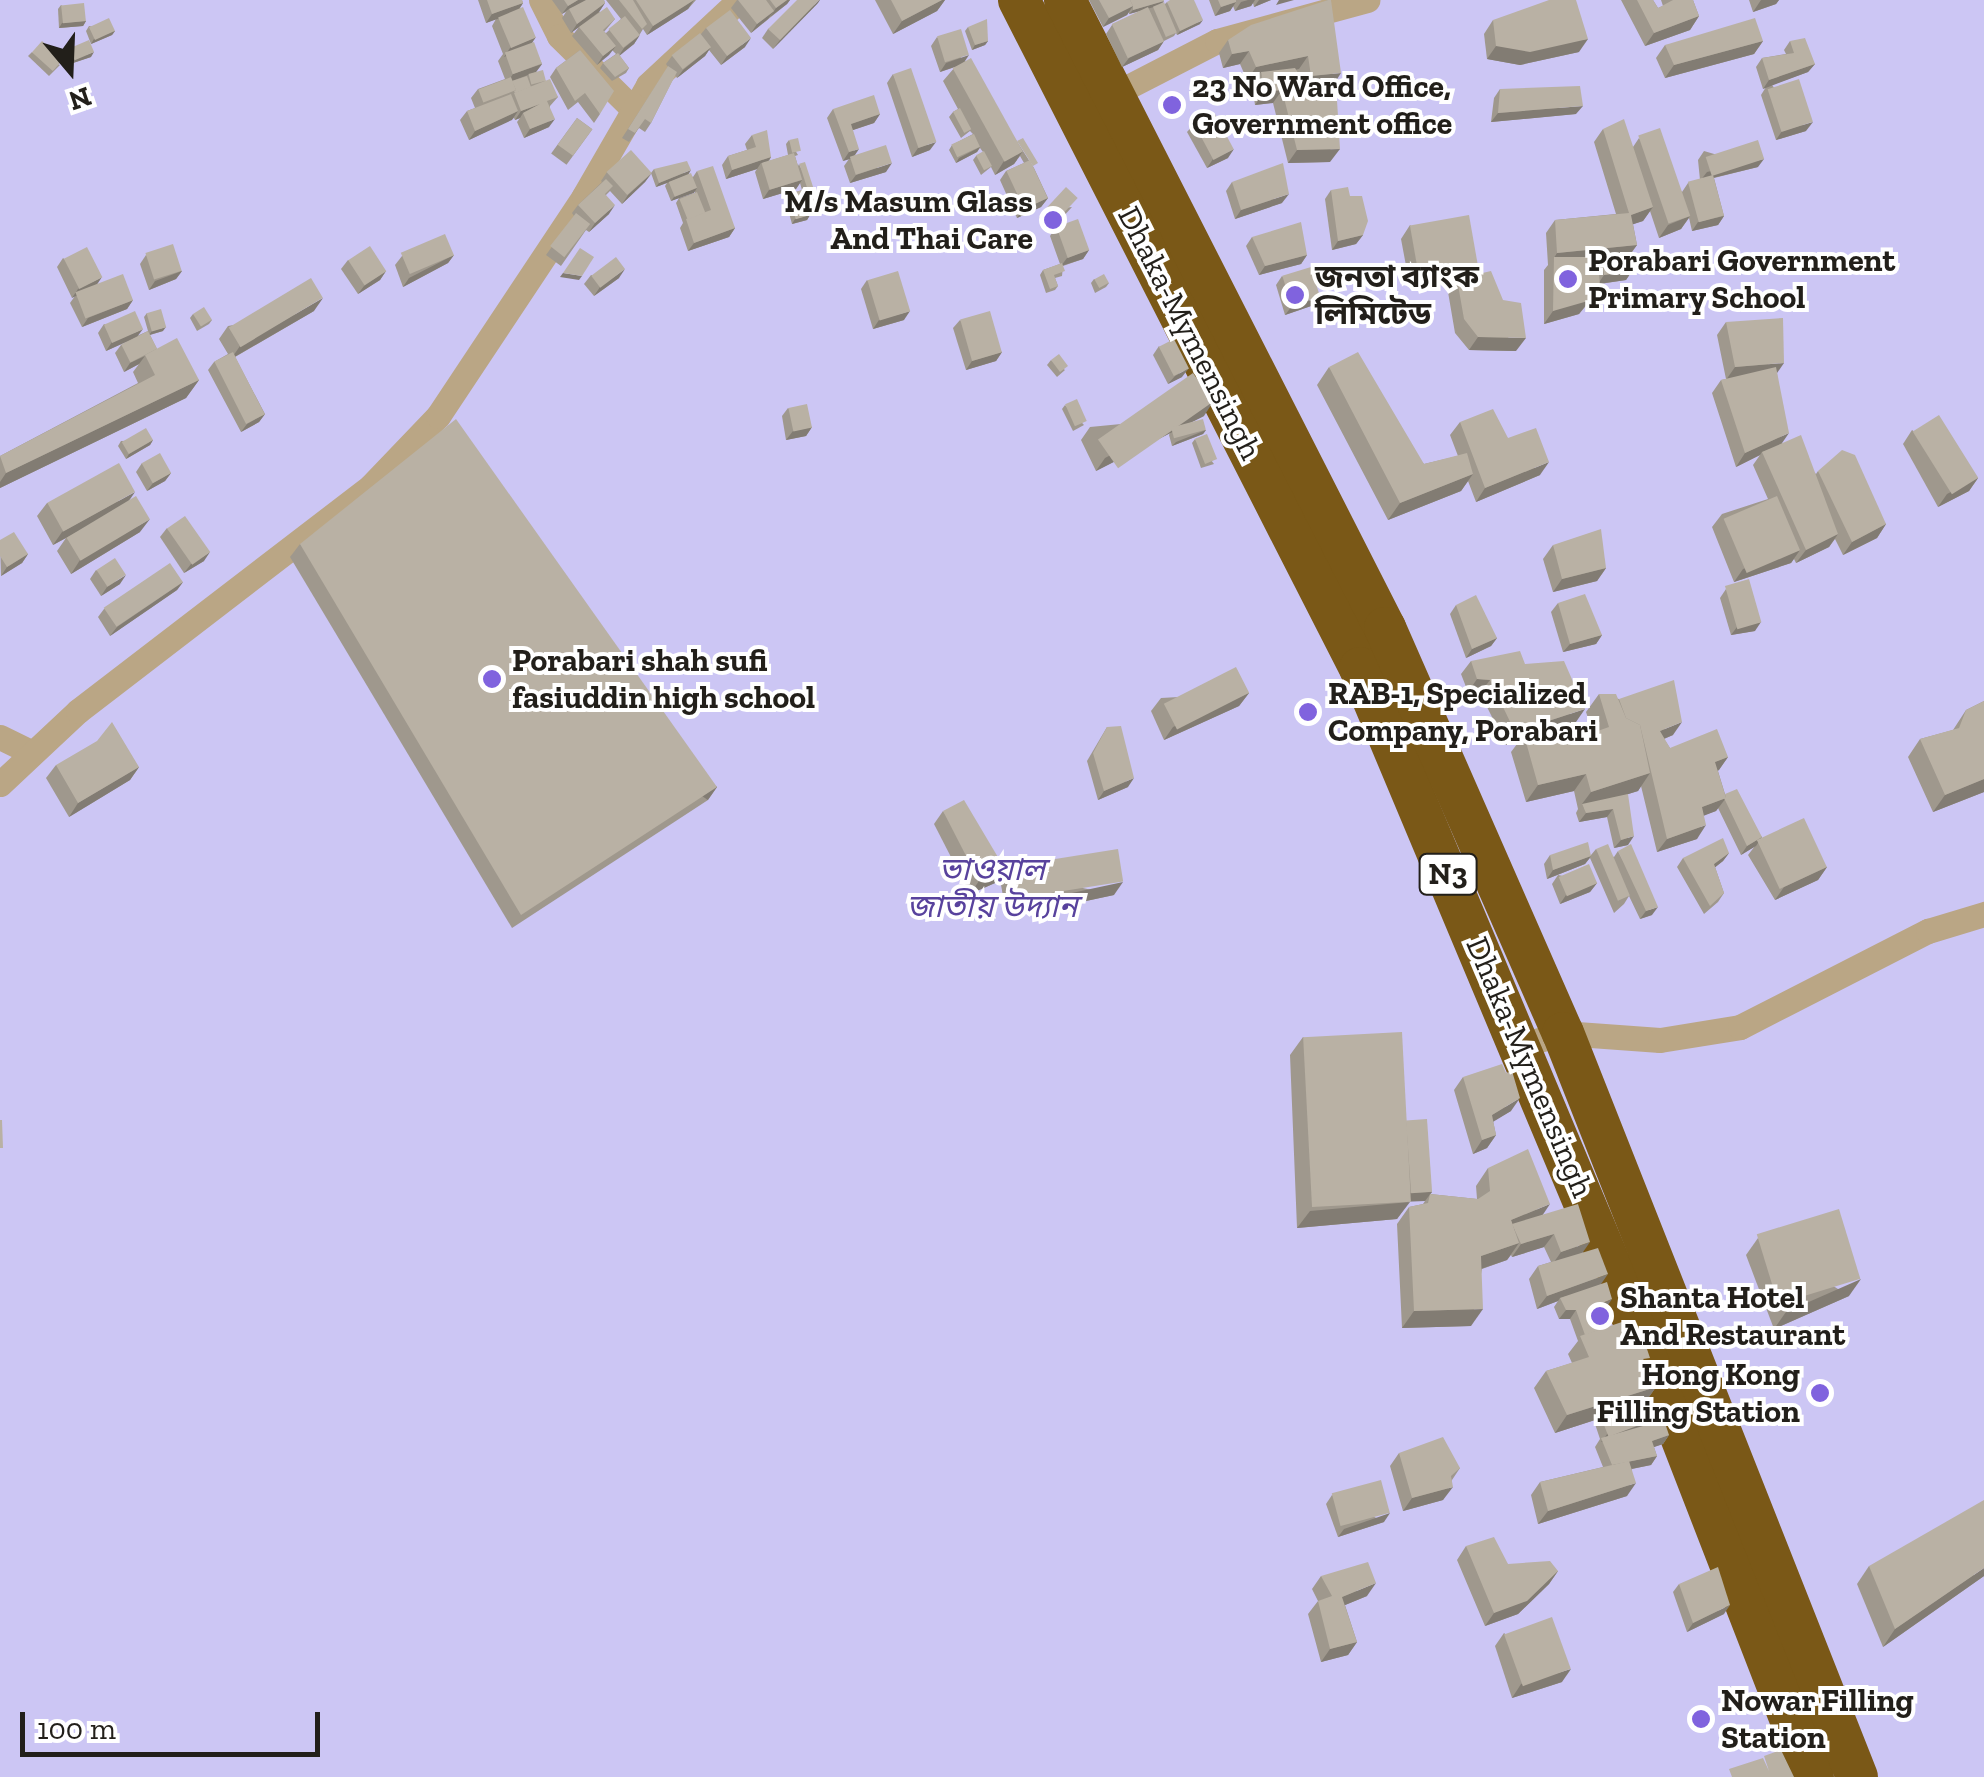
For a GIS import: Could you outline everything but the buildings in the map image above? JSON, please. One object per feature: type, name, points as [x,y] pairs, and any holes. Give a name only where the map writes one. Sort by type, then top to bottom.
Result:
[{"type":"highway","name":"Dhaka-Mymensingh","points":[[1019,0],[1360,668],[1522,1045],[1813,1777]]},
{"type":"highway","name":"Dhaka-Mymensingh","points":[[1065,0],[1386,628],[1563,1032],[1857,1777]]},
{"type":"street","points":[[541,0],[560,36],[634,110]]},
{"type":"street","points":[[0,784],[31,752],[371,486],[438,416],[664,65],[740,0]]},
{"type":"street","points":[[1114,94],[1217,41],[1367,0]]},
{"type":"street","points":[[0,737],[31,752]]},
{"type":"street","points":[[1522,1045],[1563,1032],[1660,1040],[1740,1027],[1824,990],[1928,931],[1984,914]]},
{"type":"green space","name":"ভাওয়াল জাতীয় উদ্যান","points":[[0,0],[1984,0],[1984,1777],[0,1777]]},
{"type":"place","name":"23 No Ward Office, Government office","points":[[1172,105]]},
{"type":"place","name":"M/s Masum Glass And Thai Care","points":[[1053,220]]},
{"type":"place","name":"Porabari Government Primary School","points":[[1568,279]]},
{"type":"place","name":"জনতা ব্যাংক লিমিটেড","points":[[1295,295]]},
{"type":"place","name":"Porabari shah sufi fasiuddin high school","points":[[492,679]]},
{"type":"place","name":"RAB-1, Specialized Company, Porabari","points":[[1308,712]]},
{"type":"place","name":"Shanta Hotel And Restaurant","points":[[1600,1316]]},
{"type":"place","name":"Hong Kong Filling Station","points":[[1820,1393]]},
{"type":"place","name":"Nowar Filling Station","points":[[1701,1719]]}]
